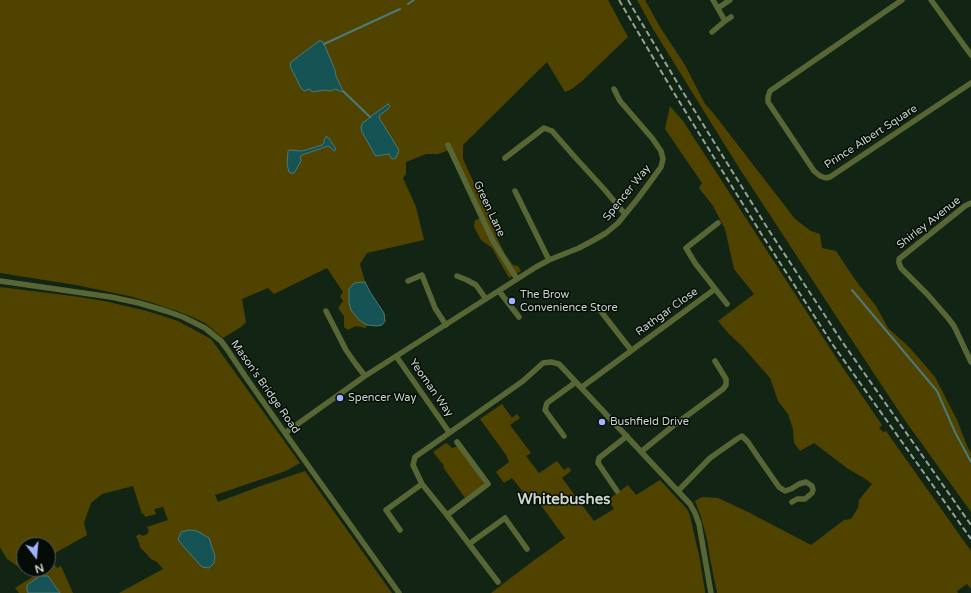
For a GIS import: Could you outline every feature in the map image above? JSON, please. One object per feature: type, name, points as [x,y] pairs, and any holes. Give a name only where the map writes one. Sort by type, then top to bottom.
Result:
[{"type":"street","points":[[713,0],[725,21]]},
{"type":"street","points":[[718,8],[730,0]]},
{"type":"street","name":"Prince Albert Square","points":[[902,0],[770,91],[768,102],[814,171],[820,176],[826,178],[830,177],[971,83]]},
{"type":"street","points":[[931,0],[971,55]]},
{"type":"street","points":[[712,32],[731,17]]},
{"type":"street","name":"Spencer Way","points":[[284,433],[365,376],[517,279],[549,260],[580,248],[606,233],[618,222],[661,167],[663,159],[661,151],[652,138],[620,101],[614,89]]},
{"type":"street","points":[[505,158],[544,128],[552,131],[625,214]]},
{"type":"street","name":"Green Lane","points":[[448,145],[493,241],[517,279]]},
{"type":"street","points":[[515,191],[549,260]]},
{"type":"street","name":"Shirley Avenue","points":[[971,203],[965,206],[899,259],[901,268],[933,301],[954,326],[971,362]]},
{"type":"street","name":"Rathgar Close","points":[[718,222],[686,248],[695,263],[727,304]]},
{"type":"street","points":[[408,281],[422,275],[436,308],[446,324]]},
{"type":"street","points":[[457,276],[476,285],[486,299]]},
{"type":"street","name":"Mason's Bridge Road","points":[[0,281],[139,303],[184,317],[205,328],[228,349],[284,433],[399,593]]},
{"type":"street","name":"Rathgar Close","points":[[582,387],[715,289]]},
{"type":"street","points":[[499,291],[519,317]]},
{"type":"street","name":"Rathgar Close","points":[[599,310],[631,350]]},
{"type":"street","points":[[326,311],[346,350],[365,376]]},
{"type":"street","name":"Yeoman Way","points":[[396,356],[449,432]]},
{"type":"street","points":[[642,452],[673,426],[723,389],[726,384],[726,379],[715,361]]},
{"type":"street","points":[[498,582],[422,484],[413,466],[415,457],[523,381],[543,364],[551,362],[559,364],[582,387],[690,504],[699,524],[711,593]]},
{"type":"street","points":[[564,436],[545,410],[547,404],[576,382]]},
{"type":"street","points":[[617,491],[598,464],[600,458],[627,436]]},
{"type":"street","points":[[678,491],[710,458],[742,436],[748,442],[779,487],[785,491],[806,482],[812,486],[812,494],[805,499],[797,499],[792,502]]},
{"type":"street","points":[[447,515],[488,484],[457,442]]},
{"type":"street","points":[[400,530],[386,510],[422,484]]},
{"type":"street","points":[[468,544],[505,518],[528,549]]},
{"type":"shaded area","points":[[0,0],[608,0],[628,37],[582,81],[572,89],[565,92],[547,62],[463,145],[463,159],[486,205],[494,225],[496,236],[505,254],[513,265],[518,266],[521,271],[509,278],[492,248],[481,240],[474,227],[475,220],[484,217],[452,149],[438,154],[426,154],[406,162],[406,174],[403,178],[416,207],[424,240],[367,253],[360,264],[365,282],[354,283],[359,320],[367,325],[366,328],[356,326],[348,330],[344,327],[344,316],[338,308],[343,301],[340,296],[343,292],[327,268],[274,294],[268,288],[242,299],[246,322],[241,327],[223,338],[205,323],[188,315],[129,296],[76,285],[0,273]]},
{"type":"shaded area","points":[[637,0],[645,0],[660,27],[685,65],[705,104],[795,219],[811,231],[820,234],[822,248],[836,251],[856,281],[876,306],[888,328],[910,348],[935,377],[957,420],[971,453],[971,512],[904,419],[736,163],[653,29]]},
{"type":"shaded area","points":[[670,106],[683,121],[839,362],[882,425],[879,428],[883,432],[886,431],[971,551],[971,589],[967,584],[957,591],[958,593],[717,593],[707,539],[695,501],[702,497],[718,498],[811,545],[844,520],[851,519],[858,508],[859,500],[872,484],[847,468],[814,443],[800,451],[794,443],[793,429],[788,414],[778,401],[770,378],[718,321],[754,294],[734,269],[725,229],[713,206],[699,188],[702,183],[665,129]]},
{"type":"shaded area","points":[[0,287],[80,297],[147,311],[178,321],[211,339],[300,463],[286,471],[215,495],[218,502],[305,471],[392,593],[119,593],[163,569],[139,546],[140,545],[136,536],[139,534],[143,536],[147,534],[149,531],[147,527],[168,520],[163,507],[154,509],[156,514],[145,517],[144,514],[142,514],[133,486],[102,494],[91,503],[84,523],[87,535],[56,552],[56,537],[16,537],[16,565],[7,559],[0,547]]},
{"type":"shaded area","points":[[502,404],[512,418],[517,414],[520,418],[510,425],[531,453],[526,456],[539,473],[557,461],[564,470],[569,467],[571,471],[562,478],[594,521],[614,509],[608,500],[628,485],[636,495],[660,480],[687,509],[690,516],[699,555],[705,593],[491,593],[565,538],[532,493],[522,500],[518,496],[523,492],[512,478],[504,483],[496,472],[509,462],[506,455],[480,419]]},
{"type":"shaded area","points":[[446,443],[452,448],[458,447],[483,482],[483,485],[465,498],[433,452]]},
{"type":"shaded area","points":[[61,566],[73,593],[60,593],[53,583],[27,590],[28,593],[19,593],[15,588],[32,577],[56,577],[56,567],[57,568]]},
{"type":"water","points":[[319,41],[322,41],[324,44],[343,91],[342,92],[335,89],[331,91],[325,90],[312,92],[310,89],[304,91],[290,66],[291,62]]},
{"type":"water","points":[[388,104],[390,106],[388,109],[379,117],[399,150],[396,158],[393,159],[389,154],[375,155],[362,132],[361,127],[363,122]]},
{"type":"water","points":[[326,137],[328,137],[336,149],[334,151],[328,146],[302,155],[300,157],[301,161],[294,173],[289,172],[287,164],[288,151],[302,151],[322,145]]},
{"type":"water","points":[[365,282],[384,313],[385,321],[382,325],[367,325],[359,320],[351,310],[349,303],[349,289],[354,283]]},
{"type":"water","points":[[189,530],[197,531],[209,538],[215,556],[214,563],[209,568],[202,567],[178,540],[181,532]]},
{"type":"water","points":[[39,577],[49,577],[60,593],[28,593],[27,585]]},
{"type":"waterway","points":[[408,4],[414,0]]},
{"type":"waterway","points":[[324,44],[400,9]]},
{"type":"waterway","points":[[343,91],[370,117]]},
{"type":"waterway","points":[[852,290],[937,391],[955,432],[971,462]]},
{"type":"railway","points":[[619,0],[674,93],[762,235],[833,345],[971,539]]},
{"type":"railway","points":[[628,0],[768,229],[841,340],[971,525]]},
{"type":"place","name":"The Brow Convenience Store","points":[[512,301]]},
{"type":"place","name":"Spencer Way","points":[[340,398]]},
{"type":"place","name":"Bushfield Drive","points":[[602,422]]},
{"type":"district","name":"Whitebushes","points":[[564,500]]}]
